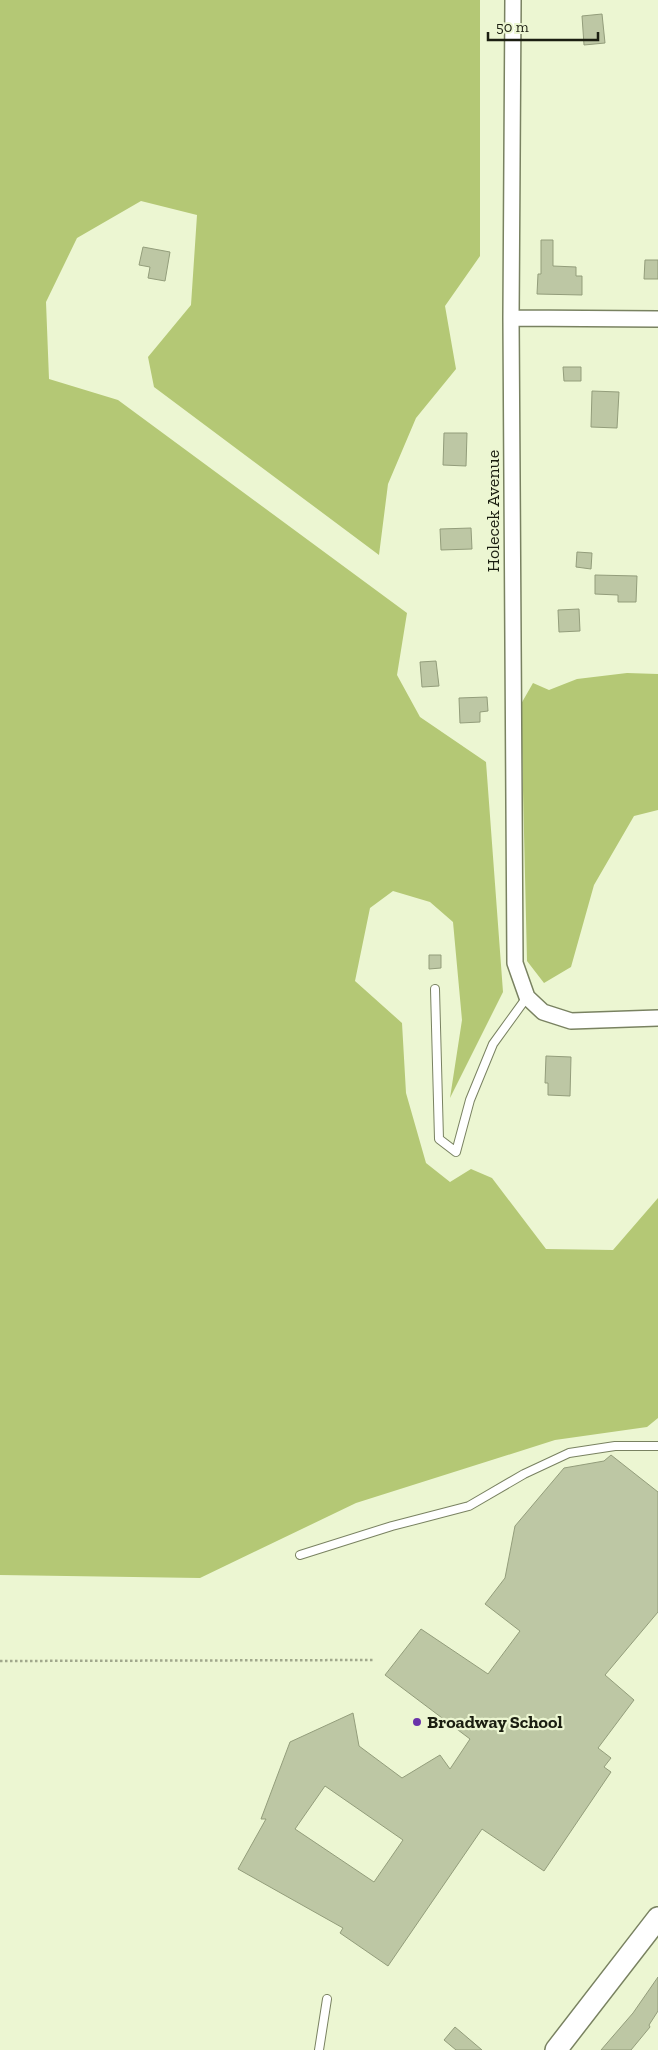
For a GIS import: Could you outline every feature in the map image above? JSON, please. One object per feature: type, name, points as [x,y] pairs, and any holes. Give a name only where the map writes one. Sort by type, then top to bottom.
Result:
[{"type":"street","name":"Holecek Avenue","points":[[513,0],[511,318],[515,963],[526,997]]},
{"type":"street","points":[[511,318],[658,319]]},
{"type":"street","points":[[526,997],[543,1012],[571,1021],[658,1018]]},
{"type":"street","points":[[556,2050],[658,1918]]},
{"type":"lane","points":[[435,990],[439,1139],[456,1152],[470,1100],[494,1044],[526,997]]},
{"type":"lane","points":[[300,1555],[392,1526],[468,1506],[524,1474],[569,1453],[615,1446],[658,1446]]},
{"type":"lane","points":[[320,2050],[327,1999]]},
{"type":"path","points":[[0,1661],[374,1660]]},
{"type":"green space","points":[[0,0],[480,0],[480,256],[445,306],[456,369],[416,418],[388,484],[379,555],[154,387],[148,357],[191,305],[197,215],[141,201],[77,238],[46,302],[49,379],[118,400],[407,613],[397,675],[420,717],[486,762],[503,992],[450,1098],[462,1020],[453,922],[430,902],[393,891],[370,908],[355,981],[402,1023],[406,1093],[426,1163],[450,1182],[471,1169],[492,1178],[546,1249],[613,1250],[658,1198],[658,1418],[647,1427],[555,1440],[356,1503],[200,1578],[0,1575]]},
{"type":"green space","points":[[627,673],[658,674],[658,810],[634,816],[594,885],[571,967],[544,983],[527,961],[521,704],[533,683],[549,690],[577,679]]},
{"type":"building","points":[[602,14],[605,43],[584,45],[582,16]]},
{"type":"building","points":[[541,240],[553,240],[553,266],[576,267],[576,276],[582,276],[582,295],[537,294],[538,274],[541,274]]},
{"type":"building","points":[[143,247],[170,252],[165,281],[148,278],[150,267],[139,265]]},
{"type":"building","points":[[645,260],[658,260],[658,279],[644,279]]},
{"type":"building","points":[[563,367],[581,367],[581,381],[564,381]]},
{"type":"building","points":[[592,391],[619,392],[617,428],[591,427]]},
{"type":"building","points":[[444,433],[467,433],[466,466],[443,465]]},
{"type":"building","points":[[471,528],[472,549],[441,550],[440,529]]},
{"type":"building","points":[[577,552],[592,553],[591,569],[576,567]]},
{"type":"building","points":[[595,575],[637,576],[636,602],[618,602],[618,595],[595,594]]},
{"type":"building","points":[[579,609],[580,631],[559,632],[558,610]]},
{"type":"building","points":[[436,661],[439,686],[422,687],[420,662]]},
{"type":"building","points":[[487,697],[488,711],[480,712],[480,722],[460,723],[459,698]]},
{"type":"building","points":[[429,955],[441,955],[441,968],[429,969]]},
{"type":"building","points":[[546,1056],[571,1057],[570,1096],[548,1095],[548,1083],[545,1083]]},
{"type":"building","points":[[611,1455],[658,1492],[658,1612],[605,1675],[634,1700],[598,1748],[611,1758],[604,1767],[611,1772],[544,1871],[482,1829],[388,1966],[340,1933],[343,1928],[238,1869],[266,1819],[261,1819],[290,1742],[353,1713],[359,1746],[402,1778],[440,1755],[450,1769],[470,1739],[385,1675],[421,1629],[488,1674],[520,1631],[485,1604],[505,1578],[515,1526],[564,1468],[604,1461]],"holes":[[[325,1786],[403,1840],[374,1882],[295,1829]]]},
{"type":"building","points":[[658,1977],[658,2011],[649,2025],[650,2027],[631,2050],[601,2050],[633,2013]]},
{"type":"building","points":[[455,2027],[482,2050],[456,2050],[444,2040]]},
{"type":"place","name":"Broadway School","points":[[417,1722]]}]
